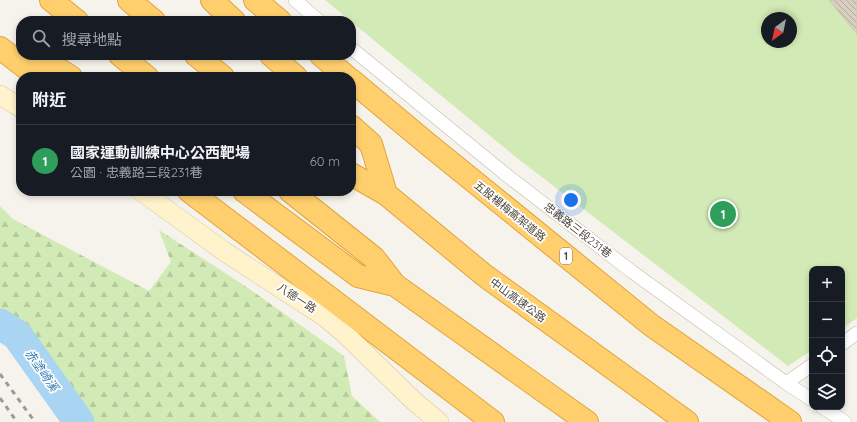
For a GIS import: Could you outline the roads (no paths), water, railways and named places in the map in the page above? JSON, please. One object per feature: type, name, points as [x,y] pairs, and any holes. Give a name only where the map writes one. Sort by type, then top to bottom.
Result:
[{"type":"highway","points":[[51,0],[71,16]]},
{"type":"highway","points":[[129,0],[148,16]]},
{"type":"highway","points":[[212,0],[229,16]]},
{"type":"highway","points":[[255,0],[274,16]]},
{"type":"highway","points":[[0,34],[16,43]]},
{"type":"highway","points":[[0,48],[31,72]]},
{"type":"highway","points":[[43,60],[63,72]]},
{"type":"highway","points":[[126,60],[141,72]]},
{"type":"highway","points":[[202,60],[217,72]]},
{"type":"highway","points":[[277,60],[290,72]]},
{"type":"highway","points":[[327,60],[341,72]]},
{"type":"highway","name":"五股楊梅高架道路","points":[[356,84],[651,326],[790,422]]},
{"type":"highway","points":[[356,130],[371,144],[386,194]]},
{"type":"highway","name":"中山高速公路","points":[[356,177],[386,194],[484,275],[687,422]]},
{"type":"highway","points":[[196,196],[493,422]]},
{"type":"highway","points":[[251,196],[358,276],[395,285]]},
{"type":"highway","points":[[296,196],[374,258],[395,285],[587,422]]},
{"type":"street","points":[[294,0],[313,16]]},
{"type":"street","name":"忠義路三段231巷","points":[[356,52],[510,178],[631,271],[809,398]]},
{"type":"street","points":[[0,95],[16,105]]},
{"type":"street","name":"八德一路","points":[[148,196],[225,252],[325,317],[344,333],[415,402],[439,422]]},
{"type":"street","points":[[845,342],[857,333]]},
{"type":"street","points":[[786,383],[809,367]]},
{"type":"street","points":[[827,410],[845,422]]},
{"type":"waterway","name":"赤塗崎溪","points":[[0,324],[17,335],[79,422]]},
{"type":"railway","points":[[0,374],[35,422]]},
{"type":"railway","points":[[0,398],[17,422]]},
{"type":"place","name":"國家運動訓練中心公西靶場","points":[[723,214]]}]
